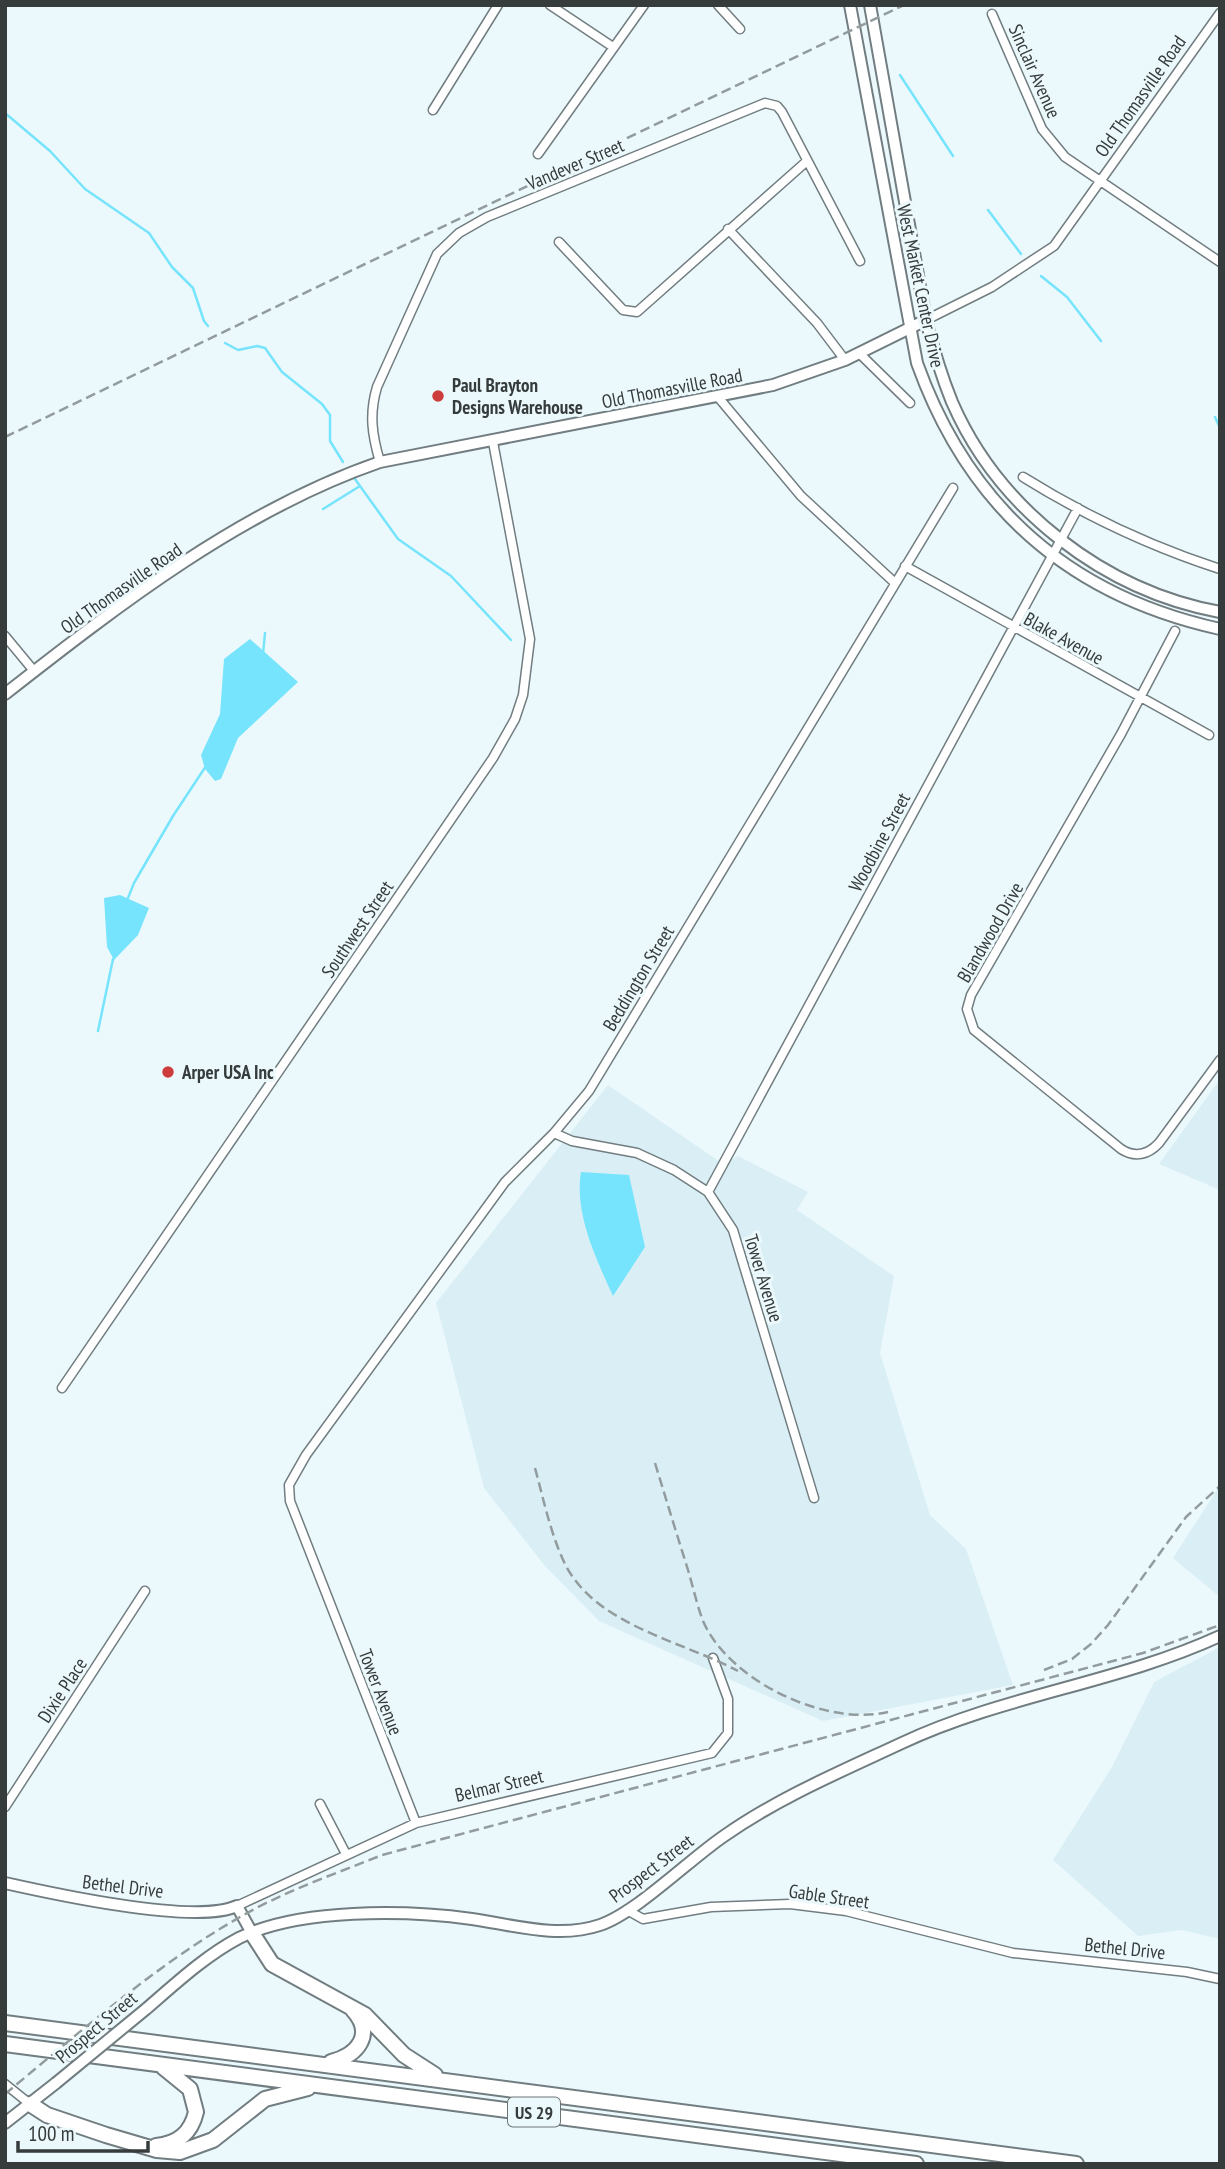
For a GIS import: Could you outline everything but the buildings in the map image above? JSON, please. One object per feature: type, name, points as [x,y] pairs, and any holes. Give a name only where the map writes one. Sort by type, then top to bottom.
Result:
[{"type":"highway","points":[[252,1933],[269,1962],[370,2019],[418,2066],[452,2080]]},
{"type":"highway","points":[[317,2063],[349,2056],[363,2040],[360,2018],[344,2003]]},
{"type":"highway","name":"US 29","points":[[5,2023],[1076,2164]]},
{"type":"highway","name":"US 29","points":[[5,2044],[916,2164]]},
{"type":"highway","points":[[137,2144],[161,2145],[178,2140],[189,2130],[196,2112],[193,2096],[185,2083],[170,2071],[151,2063]]},
{"type":"highway","points":[[30,2104],[53,2117],[137,2144],[166,2152],[188,2151],[217,2138],[253,2106],[269,2097],[298,2089],[341,2087]]},
{"type":"street","points":[[433,110],[498,5]]},
{"type":"street","points":[[550,5],[613,47]]},
{"type":"street","points":[[538,154],[644,5]]},
{"type":"street","points":[[718,5],[740,29]]},
{"type":"street","name":"West Market Center Drive","points":[[850,5],[917,363],[928,394],[951,441],[989,496],[1052,556],[1105,591],[1136,605],[1183,621],[1220,629]]},
{"type":"street","name":"West Market Center Drive","points":[[870,5],[926,320],[953,404],[973,442],[1000,481],[1060,541],[1111,574],[1155,594],[1220,612]]},
{"type":"street","name":"Old Thomasville Road","points":[[5,694],[134,598],[277,506],[326,482],[380,462],[773,386],[845,360],[910,329],[1040,258],[1068,229],[1220,13]]},
{"type":"street","name":"Sinclair Avenue","points":[[992,14],[1042,129],[1065,157],[1220,262]]},
{"type":"street","name":"Vandever Street","points":[[380,462],[371,408],[377,387],[430,265],[459,233],[487,217],[765,103],[777,106],[782,112],[860,261]]},
{"type":"street","points":[[558,242],[623,310],[637,312],[807,161]]},
{"type":"street","points":[[728,229],[817,323],[845,360]]},
{"type":"street","points":[[859,353],[910,403]]},
{"type":"street","points":[[718,397],[801,496],[895,583]]},
{"type":"street","name":"Southwest Street","points":[[62,1388],[493,758],[515,719],[527,676],[530,639],[493,442]]},
{"type":"street","points":[[1023,477],[1078,508],[1149,542],[1220,569]]},
{"type":"street","name":"Beddington Street","points":[[306,1455],[505,1182],[554,1133],[589,1091],[953,488]]},
{"type":"street","name":"Woodbine Street","points":[[708,1192],[1078,508]]},
{"type":"street","name":"Blake Avenue","points":[[905,566],[1209,734]]},
{"type":"street","name":"Blandwood Drive","points":[[1175,631],[971,995],[967,1009],[969,1020],[984,1038],[1121,1149],[1134,1155],[1154,1149],[1220,1060]]},
{"type":"street","points":[[5,636],[34,671]]},
{"type":"street","name":"Tower Avenue","points":[[554,1133],[572,1141],[637,1153],[674,1170],[708,1192],[733,1230],[814,1499]]},
{"type":"street","name":"Tower Avenue","points":[[306,1455],[289,1485],[290,1501],[416,1823]]},
{"type":"street","name":"Dixie Place","points":[[5,1807],[145,1591]]},
{"type":"street","name":"Prospect Street","points":[[5,2123],[218,1951],[252,1933],[298,1918],[337,1915],[444,1917],[571,1931],[603,1924],[627,1910],[691,1859],[760,1813],[901,1743],[988,1707],[1110,1674],[1220,1636]]},
{"type":"street","name":"Belmar Street","points":[[237,1906],[416,1823],[712,1753],[728,1733],[728,1699],[713,1658]]},
{"type":"street","points":[[320,1804],[346,1854]]},
{"type":"street","name":"Bethel Drive","points":[[5,1883],[68,1897],[132,1906],[213,1912],[237,1906]]},
{"type":"street","name":"Gable Street","points":[[627,1910],[643,1919],[711,1907],[790,1904],[846,1911],[1026,1955]]},
{"type":"street","points":[[237,1906],[252,1933]]},
{"type":"street","name":"Bethel Drive","points":[[1026,1955],[1187,1972],[1220,1979]]},
{"type":"street","points":[[5,2084],[30,2104]]},
{"type":"shaded area","points":[[1220,1079],[1220,1190],[1159,1164]]},
{"type":"shaded area","points":[[608,1085],[723,1164],[738,1156],[808,1192],[797,1210],[894,1276],[880,1353],[930,1515],[966,1549],[1013,1685],[823,1721],[599,1621],[544,1565],[484,1488],[436,1303]]},
{"type":"shaded area","points":[[1220,1485],[1220,1597],[1173,1558]]},
{"type":"shaded area","points":[[1220,1647],[1220,1939],[1182,1930],[1138,1936],[1053,1860],[1112,1767],[1154,1682]]},
{"type":"water","points":[[250,639],[298,682],[238,738],[221,779],[215,781],[205,769],[201,755],[220,714],[224,659]]},
{"type":"water","points":[[120,895],[149,908],[138,935],[114,960],[107,947],[104,898]]},
{"type":"water","points":[[581,1172],[629,1175],[645,1247],[613,1296],[588,1235],[581,1203]]},
{"type":"waterway","points":[[900,75],[953,156]]},
{"type":"waterway","points":[[5,113],[50,151],[85,189],[149,233],[172,267],[193,288],[208,326]]},
{"type":"waterway","points":[[988,210],[1021,254]]},
{"type":"waterway","points":[[1041,276],[1067,297],[1101,341]]},
{"type":"waterway","points":[[225,343],[238,350],[257,346],[265,348],[282,372],[322,404],[330,415],[330,441],[343,462]]},
{"type":"waterway","points":[[1215,417],[1220,428]]},
{"type":"waterway","points":[[355,479],[398,539],[451,576],[511,640]]},
{"type":"waterway","points":[[323,509],[360,486]]},
{"type":"waterway","points":[[263,654],[265,633]]},
{"type":"waterway","points":[[128,898],[173,816],[206,766]]},
{"type":"waterway","points":[[98,1031],[113,959]]},
{"type":"railway","points":[[5,437],[904,5]]},
{"type":"railway","points":[[655,1463],[703,1621],[716,1643],[734,1663],[782,1695],[809,1706],[837,1713],[863,1715],[888,1712]]},
{"type":"railway","points":[[535,1468],[556,1543],[566,1566],[580,1587],[620,1618],[738,1671]]},
{"type":"railway","points":[[1044,1670],[1072,1659],[1091,1644],[1108,1625],[1186,1517],[1220,1486]]},
{"type":"railway","points":[[5,2094],[119,2000],[209,1936],[275,1899],[382,1855],[1143,1653],[1220,1625]]},
{"type":"place","name":"Paul Brayton Designs Warehouse","points":[[438,396]]},
{"type":"place","name":"Arper USA Inc","points":[[168,1072]]}]
